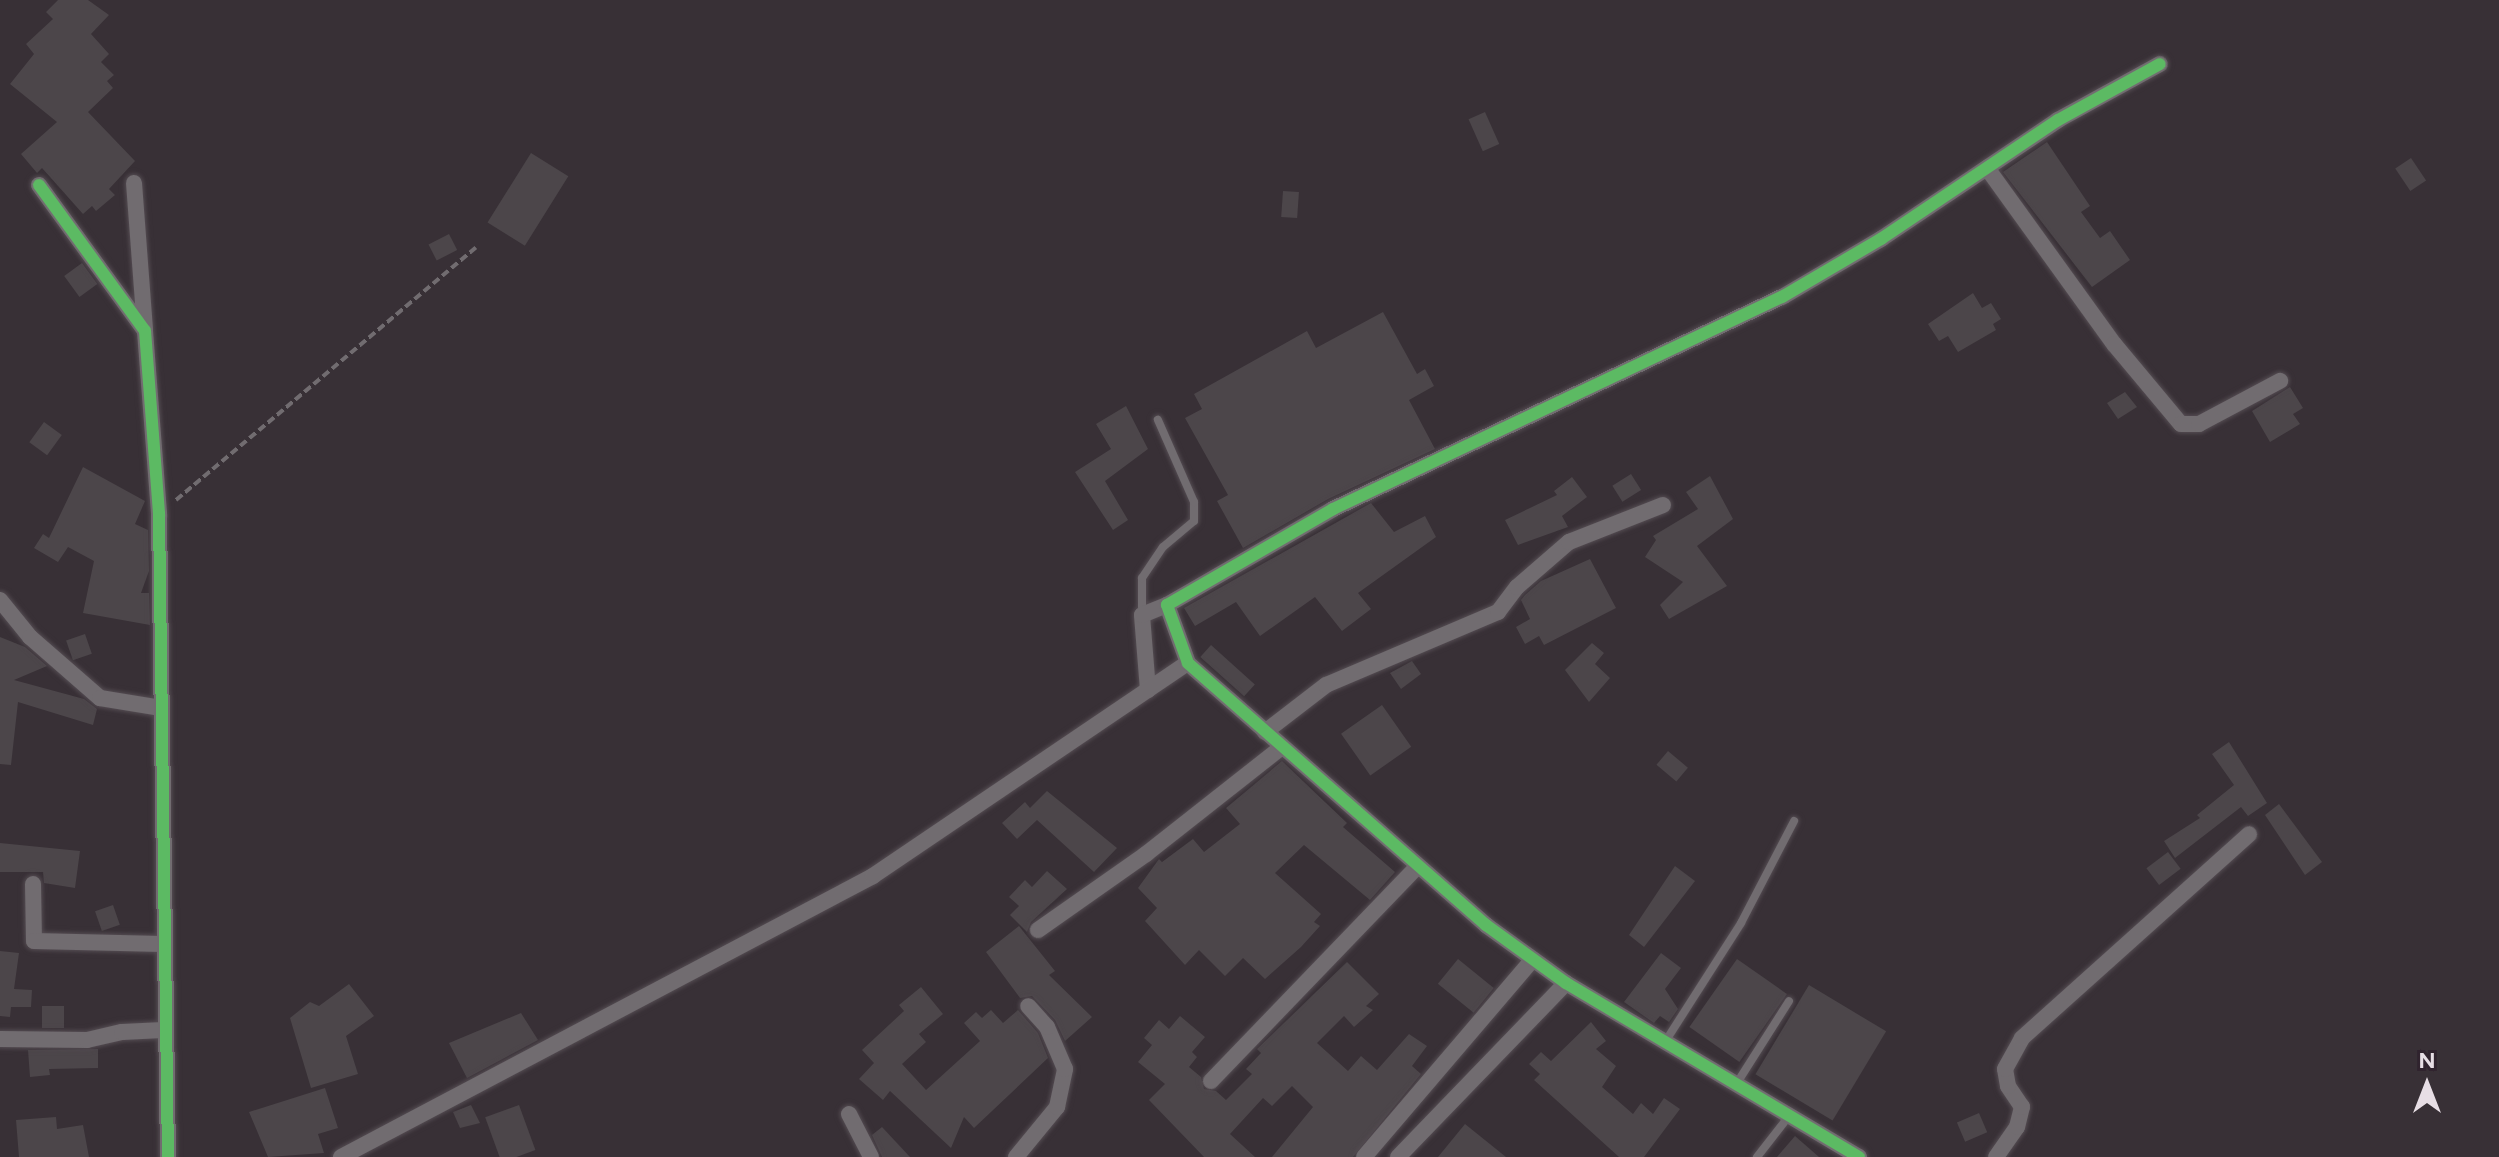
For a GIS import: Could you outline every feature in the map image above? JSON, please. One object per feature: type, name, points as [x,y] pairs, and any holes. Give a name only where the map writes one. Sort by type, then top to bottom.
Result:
[{"type":"street","points":[[1148,690],[1142,615],[1167,605],[1333,509],[1782,297],[2058,120],[2160,64]]},
{"type":"street","points":[[1987,168],[2114,344],[2181,424],[2199,424],[2280,381]]},
{"type":"street","points":[[134,183],[159,514],[163,1030],[168,1157]]},
{"type":"street","points":[[39,185],[145,331]]},
{"type":"street","points":[[1265,732],[1326,685],[1498,612],[1517,587],[1569,542],[1663,505]]},
{"type":"street","points":[[0,600],[30,637],[100,698],[161,708]]},
{"type":"street","points":[[1167,605],[1188,663],[1418,866],[1533,959],[1566,983],[1859,1157]]},
{"type":"street","points":[[341,1157],[873,876],[1188,663]]},
{"type":"street","points":[[1038,930],[1146,854],[1282,747]]},
{"type":"street","points":[[1996,1157],[2017,1127],[2022,1107],[2008,1086],[2005,1069],[2022,1038],[2249,834]]},
{"type":"street","points":[[1211,1081],[1418,866]]},
{"type":"street","points":[[33,884],[34,941],[162,944]]},
{"type":"street","points":[[1364,1157],[1533,959]]},
{"type":"street","points":[[1398,1157],[1566,983]]},
{"type":"street","points":[[1016,1157],[1057,1107],[1065,1069],[1047,1027],[1028,1006]]},
{"type":"street","points":[[0,1039],[87,1040],[122,1032],[163,1030]]},
{"type":"street","points":[[849,1114],[871,1157]]},
{"type":"lane","points":[[1142,615],[1142,578],[1163,547],[1194,521],[1194,502],[1158,420]]},
{"type":"lane","points":[[1665,1042],[1741,923],[1794,821]]},
{"type":"lane","points":[[1737,1083],[1789,1001]]},
{"type":"lane","points":[[1757,1157],[1790,1116]]},
{"type":"path","points":[[159,514],[476,247]]},
{"type":"building","points":[[58,0],[88,0],[109,15],[91,34],[109,54],[101,62],[114,75],[107,81],[113,88],[88,112],[135,161],[109,189],[115,195],[96,211],[92,206],[83,214],[42,168],[37,173],[21,154],[57,122],[10,84],[34,54],[26,44],[53,19],[46,12]]},
{"type":"building","points":[[1485,112],[1499,144],[1483,151],[1469,119]]},
{"type":"building","points":[[2047,142],[2090,206],[2081,212],[2100,238],[2110,231],[2130,260],[2092,287],[2003,172]]},
{"type":"building","points":[[531,153],[568,176],[525,246],[488,223]]},
{"type":"building","points":[[2411,158],[2426,180],[2410,191],[2395,169]]},
{"type":"building","points":[[1283,191],[1299,192],[1297,218],[1281,217]]},
{"type":"building","points":[[449,234],[457,250],[437,260],[429,244]]},
{"type":"building","points":[[82,263],[97,284],[79,297],[64,276]]},
{"type":"building","points":[[1973,293],[1982,308],[1991,303],[2001,319],[1993,324],[1996,330],[1958,352],[1948,336],[1939,341],[1928,324]]},
{"type":"building","points":[[1383,312],[1417,374],[1425,369],[1434,386],[1409,400],[1435,449],[1328,499],[1243,548],[1217,501],[1228,495],[1185,418],[1202,409],[1194,394],[1307,331],[1316,348]]},
{"type":"building","points":[[2290,387],[2303,408],[2293,414],[2300,424],[2270,442],[2252,411]]},
{"type":"building","points":[[2125,392],[2137,407],[2118,419],[2107,403]]},
{"type":"building","points":[[1126,406],[1148,449],[1105,481],[1128,520],[1113,530],[1075,472],[1111,449],[1096,424]]},
{"type":"building","points":[[44,422],[62,435],[47,455],[29,442]]},
{"type":"building","points":[[83,467],[145,501],[135,524],[148,530],[149,571],[141,593],[149,593],[150,625],[83,613],[94,561],[68,547],[58,562],[34,548],[43,534],[49,538]]},
{"type":"building","points":[[1631,474],[1641,490],[1622,502],[1612,486]]},
{"type":"building","points":[[1710,476],[1733,519],[1697,546],[1727,586],[1669,619],[1660,605],[1683,582],[1645,557],[1656,540],[1653,536],[1698,509],[1686,492]]},
{"type":"building","points":[[1572,477],[1587,497],[1562,516],[1568,527],[1518,545],[1505,520],[1557,495],[1554,491]]},
{"type":"building","points":[[1371,503],[1394,532],[1425,516],[1436,537],[1358,593],[1371,609],[1342,631],[1315,597],[1260,636],[1236,602],[1195,626],[1184,608]]},
{"type":"building","points":[[1590,559],[1616,608],[1544,645],[1539,636],[1525,644],[1516,627],[1530,619],[1521,600],[1541,581]]},
{"type":"building","points":[[85,634],[92,654],[73,660],[66,641]]},
{"type":"building","points":[[0,637],[25,647],[47,666],[14,680],[84,699],[97,709],[93,725],[18,702],[11,765],[0,764]]},
{"type":"building","points":[[1592,643],[1604,653],[1595,664],[1610,678],[1589,702],[1565,670]]},
{"type":"building","points":[[1211,645],[1255,684],[1244,696],[1200,657]]},
{"type":"building","points":[[1412,661],[1421,674],[1401,689],[1390,673]]},
{"type":"building","points":[[1382,705],[1411,747],[1370,775],[1341,734]]},
{"type":"building","points":[[2229,742],[2267,803],[2248,816],[2241,807],[2175,858],[2164,841],[2200,818],[2197,815],[2234,785],[2212,754]]},
{"type":"building","points":[[1668,751],[1688,768],[1676,782],[1656,765]]},
{"type":"building","points":[[1282,761],[1347,823],[1343,827],[1395,872],[1370,900],[1304,845],[1275,873],[1321,914],[1314,922],[1320,926],[1301,947],[1265,979],[1243,958],[1225,976],[1199,950],[1185,965],[1145,921],[1157,908],[1138,888],[1159,859],[1162,862],[1193,839],[1204,852],[1240,824],[1226,808]]},
{"type":"building","points":[[1047,791],[1117,848],[1094,872],[1037,820],[1017,839],[1002,823],[1025,802],[1030,808]]},
{"type":"building","points":[[2279,804],[2322,862],[2305,875],[2265,815]]},
{"type":"building","points":[[0,843],[80,851],[75,888],[44,883],[43,872],[0,872]]},
{"type":"building","points":[[2168,852],[2181,869],[2159,885],[2146,868]]},
{"type":"building","points":[[1675,866],[1695,881],[1644,947],[1629,935]]},
{"type":"building","points":[[1047,871],[1067,889],[1031,922],[1027,932],[1010,915],[1019,906],[1009,897],[1025,880],[1032,887]]},
{"type":"building","points":[[113,905],[120,925],[102,931],[95,911]]},
{"type":"building","points":[[1019,926],[1055,971],[1049,975],[1092,1017],[1065,1041],[1055,1020],[1032,996],[1020,998],[986,952]]},
{"type":"building","points":[[0,951],[19,953],[14,989],[32,990],[31,1007],[11,1007],[10,1017],[0,1016]]},
{"type":"building","points":[[1661,953],[1681,968],[1665,989],[1678,1009],[1669,1022],[1660,1016],[1654,1023],[1624,1002]]},
{"type":"building","points":[[1458,959],[1494,988],[1474,1013],[1438,984]]},
{"type":"building","points":[[1737,959],[1787,994],[1739,1062],[1689,1027]]},
{"type":"building","points":[[1347,962],[1379,994],[1366,1006],[1373,1010],[1354,1027],[1344,1016],[1317,1043],[1348,1071],[1361,1056],[1377,1070],[1409,1034],[1427,1046],[1412,1066],[1421,1074],[1353,1157],[1272,1157],[1313,1107],[1292,1086],[1272,1106],[1263,1098],[1230,1134],[1255,1157],[1204,1157],[1149,1100],[1165,1084],[1138,1062],[1152,1045],[1144,1038],[1159,1020],[1169,1029],[1180,1016],[1205,1037],[1192,1052],[1197,1057],[1189,1067],[1201,1077],[1204,1089],[1216,1091],[1226,1100],[1252,1074],[1246,1069],[1261,1053],[1257,1049]]},
{"type":"building","points":[[349,984],[374,1016],[346,1036],[358,1074],[311,1088],[290,1018],[310,1002],[319,1006]]},
{"type":"building","points":[[1809,985],[1886,1031],[1833,1120],[1755,1074]]},
{"type":"building","points":[[921,987],[943,1014],[919,1034],[926,1042],[902,1064],[926,1090],[980,1041],[964,1023],[976,1012],[982,1018],[991,1010],[1003,1023],[1018,1010],[1038,1033],[1048,1058],[974,1128],[964,1117],[951,1148],[890,1091],[883,1100],[859,1079],[874,1063],[862,1050],[904,1011],[899,1005]]},
{"type":"building","points":[[42,1006],[64,1006],[64,1028],[42,1028]]},
{"type":"building","points":[[521,1013],[538,1040],[467,1078],[449,1043]]},
{"type":"building","points":[[1591,1022],[1606,1041],[1596,1049],[1616,1066],[1602,1087],[1633,1114],[1641,1103],[1653,1114],[1664,1098],[1680,1109],[1644,1157],[1619,1157],[1534,1080],[1540,1074],[1529,1064],[1541,1052],[1551,1061]]},
{"type":"building","points":[[98,1049],[98,1068],[49,1069],[50,1075],[30,1077],[28,1050]]},
{"type":"building","points":[[325,1088],[338,1128],[318,1134],[324,1153],[268,1157],[249,1112]]},
{"type":"building","points":[[471,1105],[480,1123],[460,1128],[453,1112]]},
{"type":"building","points":[[519,1105],[535,1150],[516,1157],[500,1157],[485,1117]]},
{"type":"building","points":[[1979,1113],[1987,1132],[1965,1142],[1957,1122]]},
{"type":"building","points":[[56,1117],[57,1129],[83,1125],[89,1157],[19,1157],[16,1120]]},
{"type":"building","points":[[1465,1124],[1506,1157],[1438,1157]]},
{"type":"building","points":[[882,1127],[910,1157],[882,1157],[872,1135]]},
{"type":"building","points":[[1795,1136],[1819,1157],[1777,1157]]},
{"type":"cycle path","points":[[1859,1157],[1566,983],[1486,925],[1188,663],[1167,605],[1333,509],[1782,297],[1881,239],[2058,120],[2160,64]]},
{"type":"cycle path","points":[[39,185],[145,331],[159,514],[168,1157]]}]
